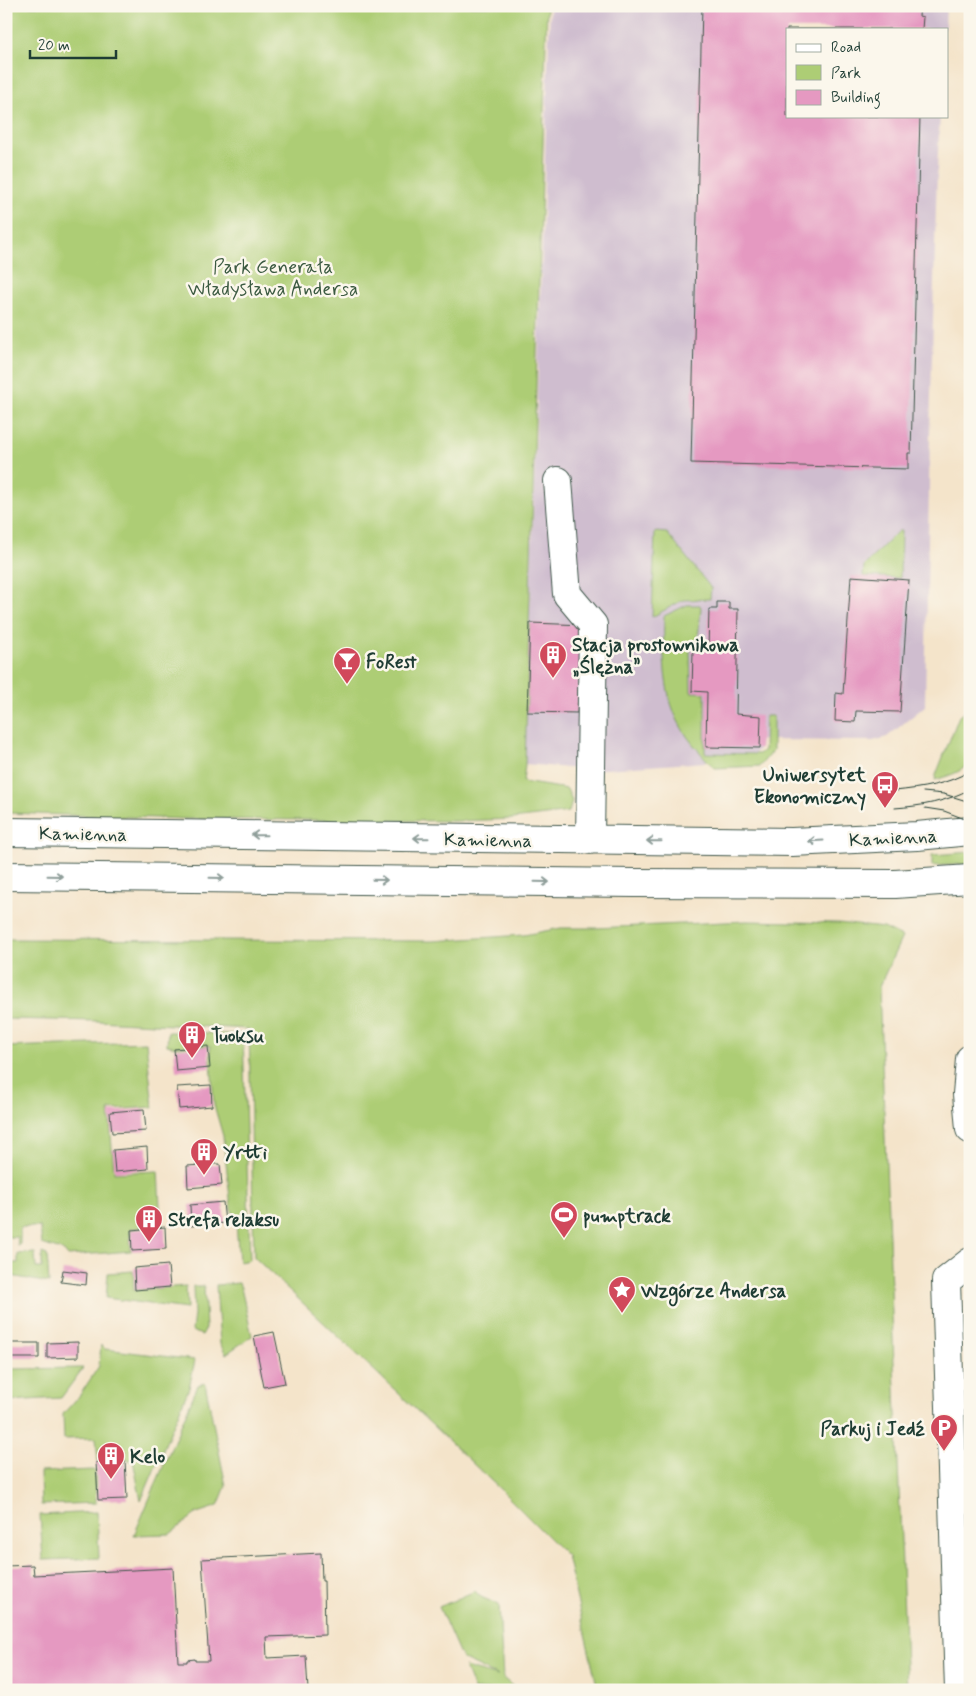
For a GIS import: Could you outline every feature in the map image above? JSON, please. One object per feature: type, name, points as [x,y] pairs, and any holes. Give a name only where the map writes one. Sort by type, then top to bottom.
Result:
[{"type":"street","points":[[558,481],[567,594],[593,625],[590,840]]},
{"type":"street","name":"Kamienna","points":[[6,832],[792,842],[917,836],[970,831]]},
{"type":"street","points":[[6,876],[895,884],[970,879]]},
{"type":"street","points":[[970,1059],[967,1094],[970,1129]]},
{"type":"street","points":[[959,1690],[946,1281],[970,1262]]},
{"type":"shaded area","points":[[550,6],[946,6],[945,28],[786,28],[786,118],[940,118],[930,433],[925,706],[887,737],[873,741],[761,740],[760,748],[749,759],[591,770],[525,764]]},
{"type":"green space","name":"Park Generała Władysława Andersa","points":[[6,6],[547,6],[523,782],[567,789],[572,801],[569,812],[513,819],[455,821],[187,819],[6,813]]},
{"type":"green space","points":[[898,531],[901,531],[900,578],[863,576],[864,566]]},
{"type":"green space","points":[[655,532],[667,533],[711,588],[710,599],[683,600],[652,617]]},
{"type":"green space","points":[[687,605],[700,605],[701,608],[697,648],[690,648],[691,692],[705,693],[705,753],[759,754],[764,750],[765,716],[773,716],[773,750],[760,766],[715,768],[687,736],[678,720],[667,688],[664,653],[664,616]]},
{"type":"green space","points":[[970,708],[970,741],[967,760],[969,762],[958,771],[935,780],[959,716]]},
{"type":"green space","points":[[970,852],[970,864],[932,866],[932,855]]},
{"type":"green space","points":[[747,921],[838,923],[884,928],[902,937],[879,987],[907,1690],[598,1690],[567,1556],[502,1491],[254,1257],[249,1029],[98,1021],[6,1019],[6,939],[432,941],[524,935],[561,928]]},
{"type":"green space","points":[[168,1032],[243,1034],[250,1260],[239,1262],[236,1223],[231,1207],[223,1136],[214,1105],[210,1046],[177,1047],[167,1045]]},
{"type":"green space","points":[[146,1042],[153,1107],[109,1110],[114,1173],[158,1171],[161,1225],[130,1229],[131,1251],[68,1256],[64,1251],[42,1244],[40,1227],[20,1227],[20,1245],[18,1246],[17,1237],[6,1237],[6,1047]]},
{"type":"green space","points":[[35,1253],[36,1268],[42,1268],[42,1253],[47,1255],[49,1283],[6,1275],[6,1263],[18,1263],[18,1254]]},
{"type":"green space","points":[[133,1271],[134,1290],[186,1286],[187,1309],[106,1298],[108,1273]]},
{"type":"green space","points":[[239,1283],[252,1336],[226,1354],[220,1344],[216,1285]]},
{"type":"green space","points":[[193,1286],[204,1286],[206,1328],[202,1335],[192,1331],[194,1314]]},
{"type":"green space","points":[[101,1345],[105,1349],[195,1360],[189,1388],[141,1501],[133,1460],[98,1461],[96,1438],[64,1439],[63,1414],[80,1395],[99,1366]]},
{"type":"green space","points":[[83,1368],[61,1398],[9,1401],[6,1397],[6,1369]]},
{"type":"green space","points":[[205,1383],[226,1486],[218,1506],[197,1513],[170,1534],[134,1535],[198,1385]]},
{"type":"green space","points":[[95,1470],[96,1503],[41,1505],[40,1472]]},
{"type":"green space","points":[[97,1512],[99,1558],[43,1560],[40,1515]]},
{"type":"green space","points":[[475,1591],[481,1597],[499,1605],[503,1678],[517,1690],[474,1690],[465,1667],[498,1676],[462,1659],[439,1607]]},
{"type":"building","points":[[702,6],[920,6],[919,16],[923,17],[922,28],[786,28],[786,118],[920,118],[911,453],[908,453],[908,469],[691,463]]},
{"type":"building","points":[[851,576],[909,580],[900,712],[856,711],[855,722],[835,721],[836,693],[843,694]]},
{"type":"building","points":[[717,602],[729,602],[729,609],[738,609],[736,714],[761,716],[760,748],[706,747],[707,692],[692,691],[693,651],[708,651],[709,609],[717,609]]},
{"type":"building","name":"Stacja prostownikowa „Ślężna”","points":[[530,623],[586,625],[580,646],[577,713],[527,712]]},
{"type":"building","name":"Tuoksu","points":[[208,1046],[210,1068],[176,1071],[174,1049]]},
{"type":"building","points":[[211,1085],[212,1106],[179,1109],[177,1087]]},
{"type":"building","points":[[144,1109],[146,1131],[112,1133],[110,1112]]},
{"type":"building","points":[[147,1147],[148,1169],[115,1172],[113,1150]]},
{"type":"building","name":"Yrtti","points":[[220,1164],[222,1185],[188,1188],[187,1166]]},
{"type":"building","points":[[223,1202],[225,1223],[191,1226],[190,1205]]},
{"type":"building","name":"Strefa relaksu","points":[[165,1227],[166,1249],[132,1251],[131,1230]]},
{"type":"building","points":[[168,1265],[170,1287],[135,1290],[134,1268]]},
{"type":"building","points":[[63,1270],[87,1273],[86,1285],[61,1282]]},
{"type":"building","points":[[274,1332],[285,1383],[264,1387],[254,1336]]},
{"type":"building","points":[[78,1342],[78,1357],[47,1358],[47,1343]]},
{"type":"building","points":[[9,1343],[39,1343],[39,1358],[9,1358]]},
{"type":"building","name":"Kelo","points":[[125,1460],[127,1499],[98,1500],[96,1462]]},
{"type":"building","points":[[321,1553],[322,1581],[324,1581],[325,1635],[266,1637],[267,1658],[306,1656],[308,1690],[6,1690],[6,1566],[33,1565],[34,1575],[173,1568],[178,1662],[187,1662],[187,1660],[195,1659],[195,1661],[209,1661],[202,1559]]},
{"type":"tram line","points":[[895,791],[943,783],[970,771]]},
{"type":"tram line","points":[[895,808],[934,803],[970,789]]},
{"type":"tram line","points":[[923,792],[944,794],[970,802]]},
{"type":"tram line","points":[[925,808],[944,811],[970,821]]},
{"type":"place","name":"Stacja prostownikowa „Ślężna”","points":[[553,679]]},
{"type":"place","name":"FoRest","points":[[347,685]]},
{"type":"place","name":"Uniwersytet Ekonomiczny","points":[[885,809]]},
{"type":"place","name":"Tuoksu","points":[[192,1059]]},
{"type":"place","name":"Yrtti","points":[[204,1176]]},
{"type":"place","name":"pumptrack","points":[[564,1239]]},
{"type":"place","name":"Strefa relaksu","points":[[149,1243]]},
{"type":"place","name":"Wzgórze Andersa","points":[[622,1314]]},
{"type":"place","name":"Parkuj i Jedź","points":[[944,1452]]},
{"type":"place","name":"Kelo","points":[[111,1480]]}]
